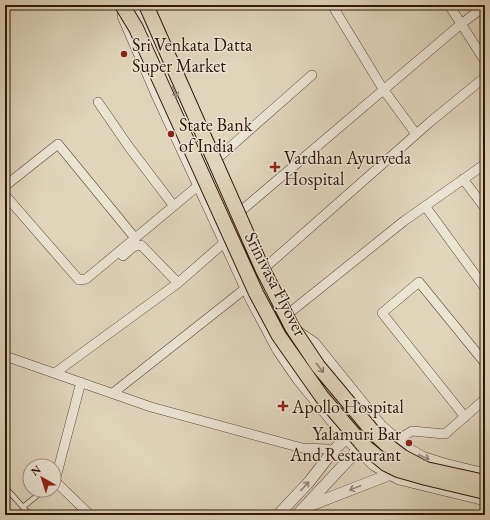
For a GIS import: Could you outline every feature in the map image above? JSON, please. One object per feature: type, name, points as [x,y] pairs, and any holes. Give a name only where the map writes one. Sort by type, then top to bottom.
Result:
[{"type":"main road","name":"Srinivasa Flyover","points":[[122,5],[136,28],[256,293],[279,336],[322,397],[363,445],[386,464],[398,470],[419,476],[485,492]]},
{"type":"main road","name":"Srinivasa Flyover","points":[[146,5],[262,268],[292,327],[318,366],[374,433],[403,457],[426,469],[485,482]]},
{"type":"street","points":[[118,5],[198,185],[246,288],[278,350],[298,379],[346,438],[374,465],[399,479],[485,500]]},
{"type":"street","points":[[137,5],[257,274],[280,320],[314,343],[380,425],[397,440],[422,457],[485,474]]},
{"type":"street","points":[[332,5],[383,89],[416,134]]},
{"type":"street","points":[[449,5],[485,61]]},
{"type":"street","points":[[232,218],[383,89],[485,6]]},
{"type":"street","points":[[208,166],[312,75]]},
{"type":"street","points":[[257,274],[416,134],[485,77]]},
{"type":"street","points":[[98,102],[129,147],[173,205]]},
{"type":"street","points":[[5,186],[58,144],[135,238]]},
{"type":"street","points":[[280,320],[404,221],[485,164]]},
{"type":"street","points":[[463,179],[485,208]]},
{"type":"street","points":[[5,195],[79,280],[86,279],[198,185]]},
{"type":"street","points":[[425,206],[485,288]]},
{"type":"street","points":[[55,373],[178,283],[225,242]]},
{"type":"street","points":[[85,287],[133,247],[141,245],[178,283]]},
{"type":"street","points":[[465,417],[382,314],[419,282],[485,363]]},
{"type":"street","points":[[113,393],[246,288]]},
{"type":"street","points":[[5,356],[151,407],[302,448],[327,449],[333,451],[345,462]]},
{"type":"street","points":[[61,458],[81,382]]},
{"type":"street","points":[[397,440],[412,431],[445,434],[485,399]]},
{"type":"street","points":[[278,515],[309,482],[333,451],[371,414]]},
{"type":"street","points":[[300,512],[380,425]]},
{"type":"street","points":[[300,512],[391,474]]},
{"type":"street","points":[[62,489],[90,515]]},
{"type":"lane","points":[[5,487],[30,515]]},
{"type":"lane","points":[[23,507],[34,498]]},
{"type":"place","name":"Sri Venkata Datta Super Market","points":[[124,54]]},
{"type":"place","name":"State Bank of India","points":[[171,134]]},
{"type":"place","name":"Vardhan Ayurveda Hospital","points":[[275,167]]},
{"type":"place","name":"Apollo Hospital","points":[[283,406]]},
{"type":"place","name":"Yalamuri Bar And Restaurant","points":[[409,443]]}]
